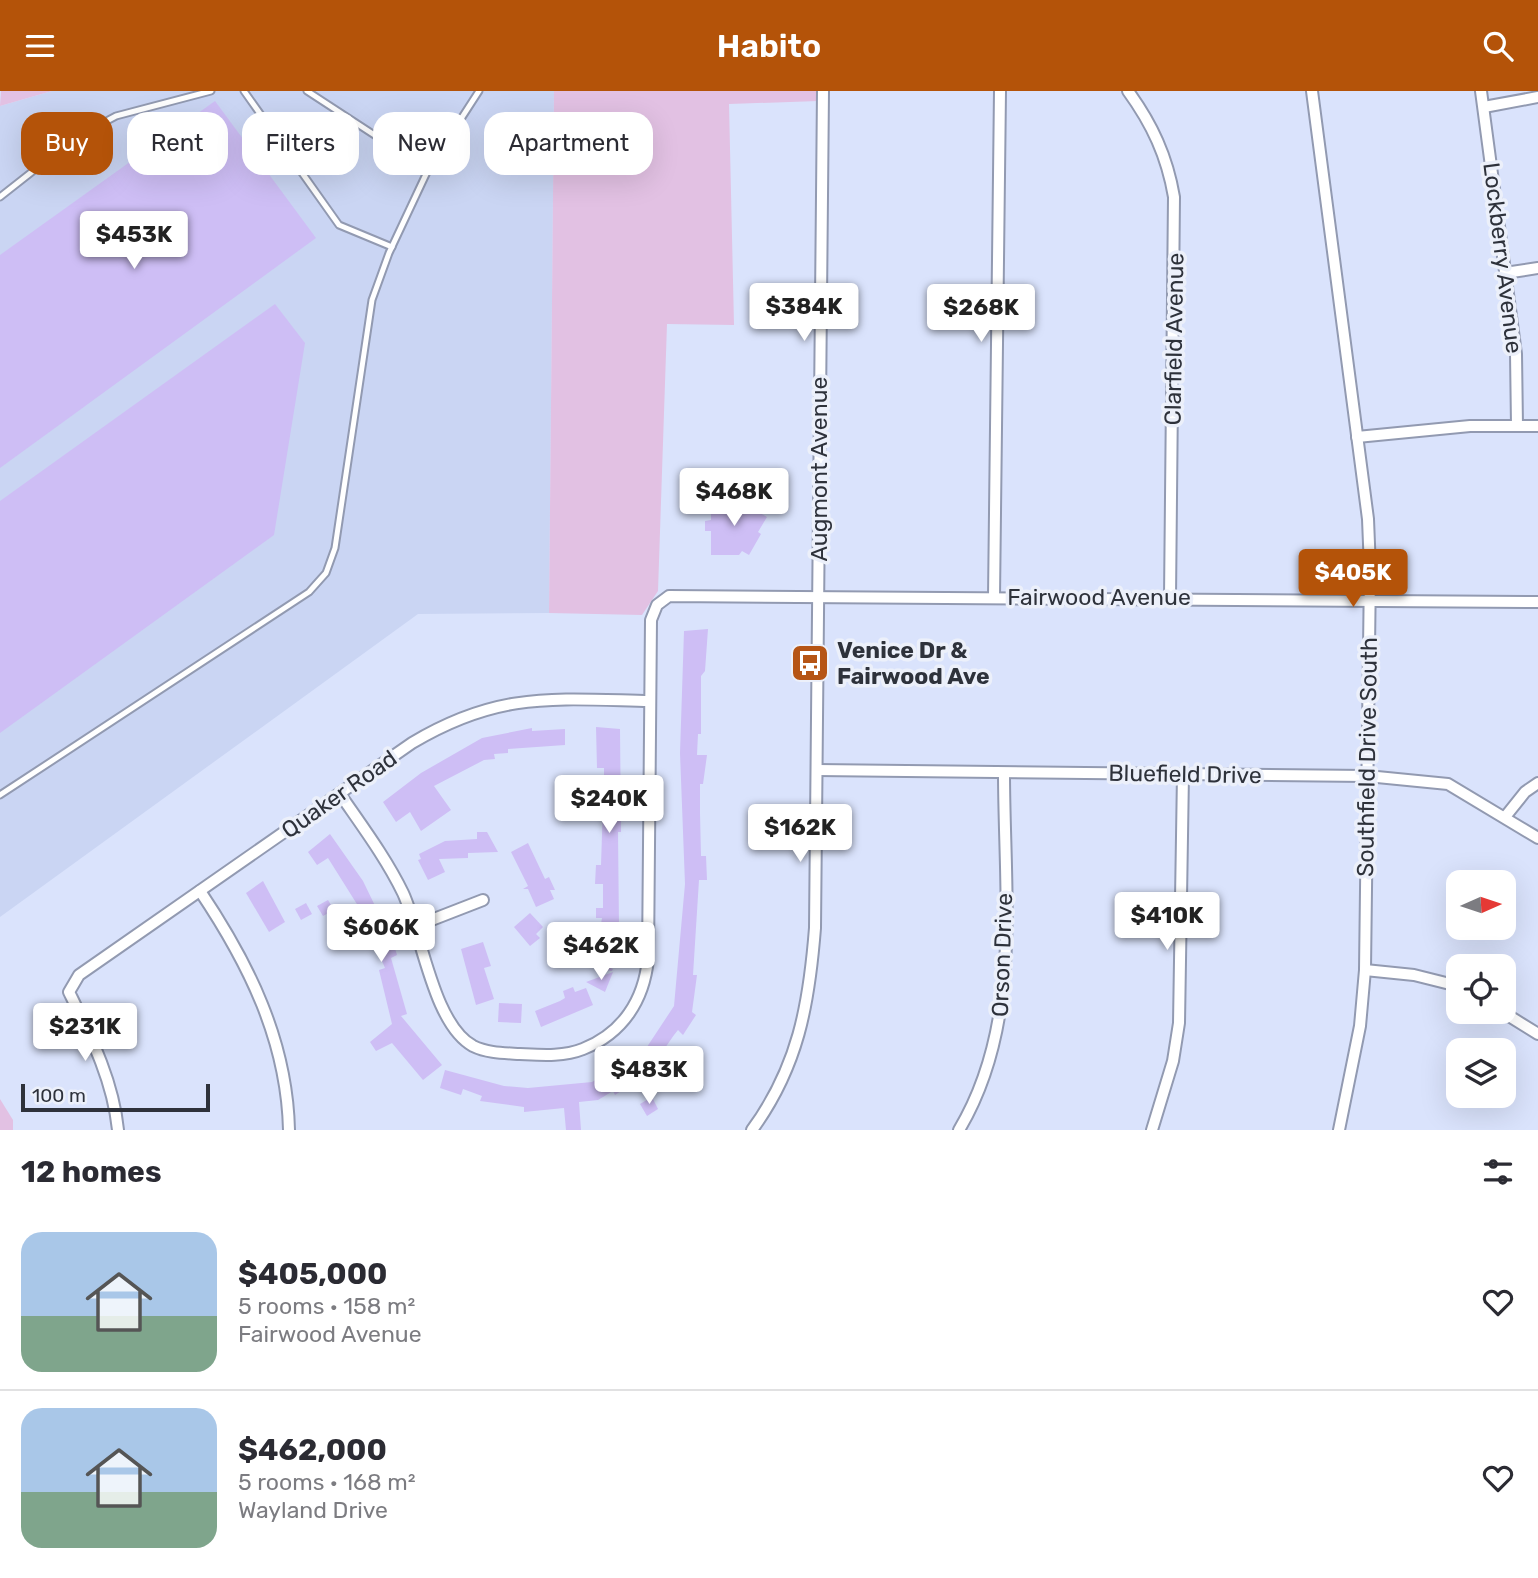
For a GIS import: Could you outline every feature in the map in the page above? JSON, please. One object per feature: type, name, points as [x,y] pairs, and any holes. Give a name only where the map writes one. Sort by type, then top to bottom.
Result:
[{"type":"street","name":"Augmont Avenue","points":[[752,1130],[779,1088],[799,1035],[810,993],[815,928],[823,91]]},
{"type":"street","points":[[994,597],[999,91]]},
{"type":"street","name":"Clarfield Avenue","points":[[1128,91],[1155,132],[1168,163],[1174,197],[1170,598]]},
{"type":"street","name":"Southfield Drive South","points":[[1312,91],[1367,519],[1369,600],[1366,970],[1360,1026],[1339,1130]]},
{"type":"street","name":"Lockberry Avenue","points":[[1481,91],[1516,354],[1517,426]]},
{"type":"street","points":[[1484,107],[1538,97]]},
{"type":"street","points":[[1505,273],[1538,268]]},
{"type":"street","points":[[1357,437],[1426,428],[1538,426]]},
{"type":"street","name":"Fairwood Avenue","points":[[650,701],[651,620],[662,600],[684,595],[1538,602]]},
{"type":"street","name":"Quaker Road","points":[[118,1130],[115,1105],[105,1069],[69,992],[79,975],[412,743],[460,717],[482,709],[545,700],[650,701]]},
{"type":"street","points":[[340,794],[385,861],[416,926],[443,1010],[456,1032],[475,1047],[488,1051],[536,1055],[576,1052],[602,1040],[627,1016],[643,990],[648,958],[650,701]]},
{"type":"street","name":"Bluefield Drive","points":[[817,770],[1367,776],[1448,784],[1538,838]]},
{"type":"street","name":"Orson Drive","points":[[959,1130],[982,1088],[1001,1020],[1005,978],[1004,772]]},
{"type":"street","points":[[1152,1130],[1173,1061],[1179,1023],[1183,775]]},
{"type":"street","points":[[1505,817],[1525,792],[1538,783]]},
{"type":"street","points":[[200,891],[232,940],[265,1008],[282,1069],[289,1130]]},
{"type":"street","points":[[416,926],[483,899]]},
{"type":"street","points":[[1366,970],[1414,975],[1446,983]]},
{"type":"street","points":[[1516,1020],[1538,1034]]},
{"type":"lane","points":[[0,197],[75,138],[116,116],[211,91]]},
{"type":"lane","points":[[244,91],[339,225],[392,247]]},
{"type":"lane","points":[[307,91],[373,134]]},
{"type":"lane","points":[[466,112],[480,91]]},
{"type":"lane","points":[[0,795],[309,591],[326,573],[335,548],[372,300],[392,247],[426,175]]},
{"type":"shaded area","points":[[1,91],[52,91],[0,106]]},
{"type":"shaded area","points":[[52,91],[554,91],[554,112],[484,112],[484,175],[553,175],[549,613],[418,614],[0,917],[0,106]]},
{"type":"shaded area","points":[[554,91],[818,91],[818,101],[729,104],[734,325],[667,324],[658,591],[642,615],[549,613],[553,175],[653,175],[653,112],[554,112]]},
{"type":"shaded area","points":[[0,1099],[13,1120],[13,1130],[0,1130]]},
{"type":"building","points":[[215,101],[223,112],[200,112]]},
{"type":"building","points":[[228,119],[242,138],[242,175],[270,175],[316,238],[0,468],[0,255],[127,164],[127,175],[228,175]]},
{"type":"building","points":[[275,304],[305,343],[274,535],[0,733],[0,501]]},
{"type":"building","points":[[748,499],[758,505],[755,510],[767,517],[749,555],[742,551],[739,555],[711,555],[711,531],[705,531],[705,521],[711,520],[711,503],[745,504]]},
{"type":"building","points":[[708,629],[705,671],[701,676],[701,734],[698,734],[697,755],[707,755],[703,784],[700,784],[700,813],[701,856],[706,856],[707,880],[699,880],[693,975],[697,975],[692,1012],[696,1015],[683,1035],[678,1030],[649,1071],[622,1086],[624,1089],[615,1095],[613,1091],[598,1100],[579,1102],[581,1130],[566,1130],[564,1108],[524,1112],[524,1107],[480,1101],[482,1096],[463,1089],[461,1095],[440,1088],[445,1070],[504,1086],[528,1088],[592,1082],[643,1053],[674,1006],[685,884],[680,753],[684,631]]},
{"type":"building","points":[[596,727],[620,729],[621,832],[618,832],[619,928],[616,950],[597,947],[602,918],[596,918],[596,908],[603,908],[603,884],[595,884],[596,865],[601,865],[603,804],[598,804],[598,792],[604,792],[604,768],[597,768]]},
{"type":"building","points":[[532,728],[532,731],[565,729],[565,745],[508,749],[508,753],[494,754],[495,759],[484,760],[434,786],[451,810],[421,831],[410,812],[396,822],[383,802],[421,773],[482,738]]},
{"type":"building","points":[[477,832],[487,832],[498,852],[468,853],[468,858],[439,859],[445,872],[428,880],[418,860],[421,859],[419,854],[445,841],[477,839]]},
{"type":"building","points":[[330,834],[363,881],[394,945],[397,955],[391,958],[407,1014],[401,1016],[442,1065],[423,1080],[392,1043],[376,1051],[370,1042],[392,1024],[379,970],[385,968],[360,909],[328,858],[317,865],[308,852]]},
{"type":"building","points":[[528,843],[545,879],[549,877],[555,890],[550,890],[554,899],[536,907],[528,889],[523,889],[528,886],[511,852]]},
{"type":"building","points":[[263,881],[285,922],[269,932],[246,893]]},
{"type":"building","points":[[328,900],[334,910],[323,916],[317,906]]},
{"type":"building","points":[[306,903],[312,914],[301,920],[295,909]]},
{"type":"building","points":[[530,913],[543,927],[536,934],[540,938],[530,946],[514,927]]},
{"type":"building","points":[[483,942],[491,966],[484,968],[494,999],[476,1005],[461,949]]},
{"type":"building","points":[[572,950],[613,969],[612,971],[569,964]]},
{"type":"building","points":[[613,972],[605,992],[586,982]]},
{"type":"building","points":[[573,987],[575,992],[586,988],[593,1005],[541,1027],[535,1011],[565,998],[563,991]]},
{"type":"building","points":[[499,1003],[522,1004],[521,1023],[498,1022]]},
{"type":"building","points":[[652,1097],[658,1109],[647,1116],[640,1104]]},
{"type":"place","name":"Venice Dr & Fairwood Ave","points":[[810,663]]}]
